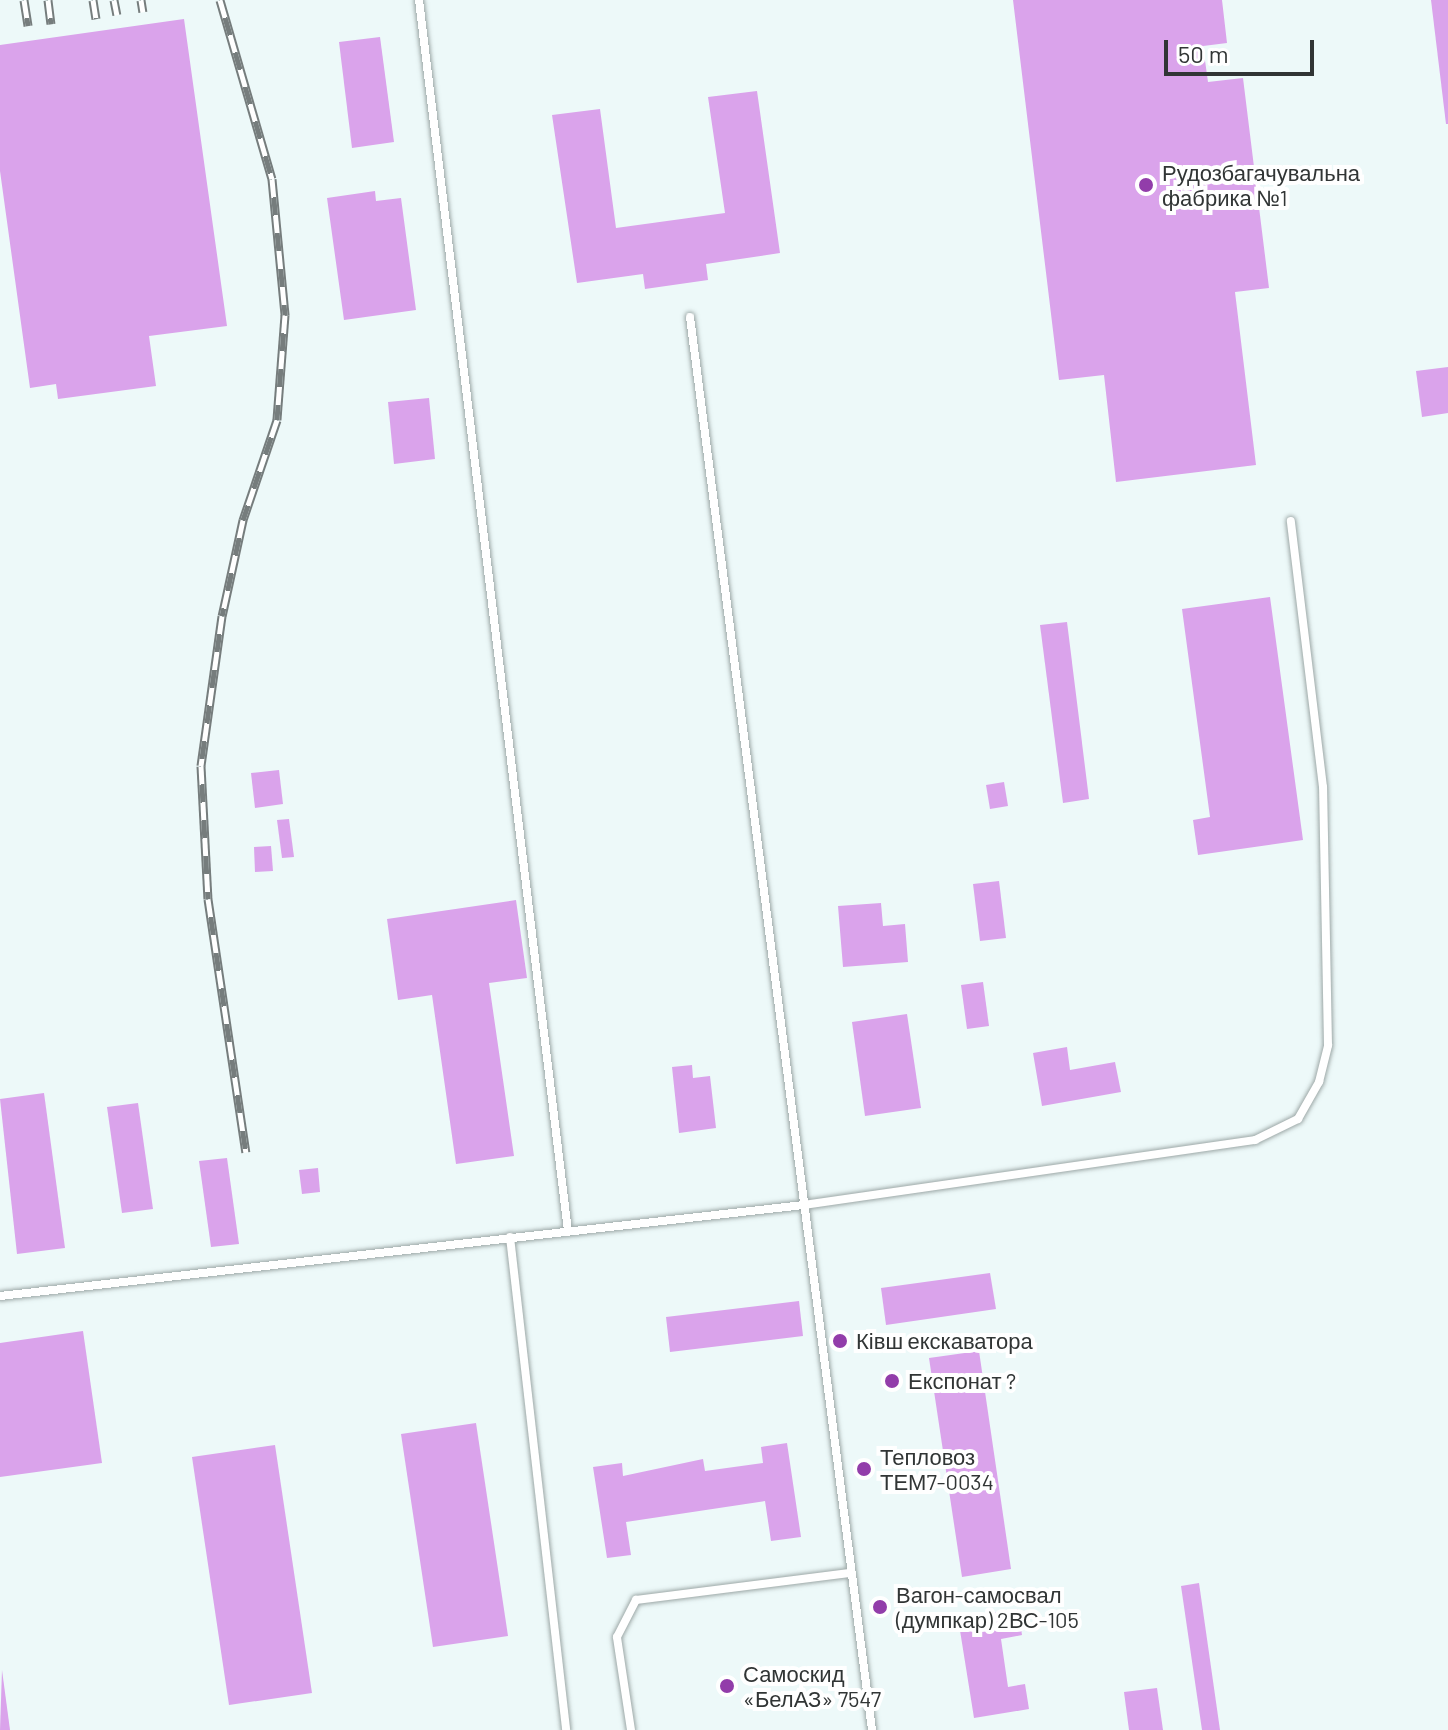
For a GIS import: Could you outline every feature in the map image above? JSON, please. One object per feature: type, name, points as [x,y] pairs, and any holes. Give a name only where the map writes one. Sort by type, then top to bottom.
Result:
[{"type":"lane","points":[[419,0],[568,1231]]},
{"type":"lane","points":[[690,317],[872,1730]]},
{"type":"lane","points":[[0,1296],[804,1205],[1255,1140],[1298,1119],[1319,1082],[1328,1045],[1323,787],[1291,521]]},
{"type":"lane","points":[[510,1237],[566,1730]]},
{"type":"lane","points":[[631,1730],[617,1637],[636,1600],[851,1573]]},
{"type":"building","name":"Рудозбагачувальна фабрика №1","points":[[1013,0],[1222,0],[1227,43],[1203,46],[1208,82],[1243,78],[1269,288],[1235,292],[1256,465],[1116,482],[1104,375],[1059,380]]},
{"type":"building","points":[[1431,0],[1448,0],[1448,124],[1446,124]]},
{"type":"building","points":[[184,19],[227,326],[149,336],[156,386],[58,399],[56,384],[30,388],[0,171],[0,45]]},
{"type":"building","points":[[380,37],[394,142],[352,148],[339,42]]},
{"type":"building","points":[[757,91],[780,253],[706,264],[708,280],[645,289],[643,274],[577,283],[552,115],[600,109],[616,228],[725,213],[708,97]]},
{"type":"building","points":[[375,191],[376,201],[401,198],[416,310],[344,320],[327,198]]},
{"type":"building","points":[[1448,367],[1448,413],[1422,417],[1416,371]]},
{"type":"building","points":[[429,398],[435,459],[394,464],[388,402]]},
{"type":"building","points":[[1270,597],[1303,840],[1198,855],[1193,820],[1210,817],[1182,609]]},
{"type":"building","points":[[1067,622],[1089,799],[1063,803],[1040,625]]},
{"type":"building","points":[[279,770],[283,804],[255,808],[251,773]]},
{"type":"building","points":[[1004,782],[1008,806],[990,809],[986,785]]},
{"type":"building","points":[[289,819],[294,857],[282,858],[277,820]]},
{"type":"building","points":[[271,846],[273,871],[255,872],[254,847]]},
{"type":"building","points":[[999,881],[1006,938],[980,941],[973,884]]},
{"type":"building","points":[[516,900],[527,978],[489,983],[514,1156],[456,1164],[432,995],[398,1000],[387,919]]},
{"type":"building","points":[[881,903],[883,926],[905,924],[908,962],[843,967],[838,906]]},
{"type":"building","points":[[983,982],[989,1026],[967,1029],[961,985]]},
{"type":"building","points":[[907,1014],[921,1108],[865,1116],[852,1022]]},
{"type":"building","points":[[1067,1047],[1070,1070],[1115,1062],[1121,1092],[1042,1106],[1033,1053]]},
{"type":"building","points":[[692,1065],[693,1078],[710,1076],[716,1128],[679,1133],[672,1067]]},
{"type":"building","points":[[44,1093],[65,1248],[17,1254],[0,1099]]},
{"type":"building","points":[[138,1103],[153,1209],[122,1213],[107,1107]]},
{"type":"building","points":[[227,1158],[239,1244],[211,1247],[199,1161]]},
{"type":"building","points":[[318,1168],[320,1192],[302,1194],[299,1170]]},
{"type":"building","points":[[990,1273],[996,1309],[886,1325],[881,1288]]},
{"type":"building","points":[[799,1301],[803,1336],[670,1352],[666,1317]]},
{"type":"building","points":[[83,1331],[102,1463],[0,1477],[0,1343]]},
{"type":"building","points":[[979,1351],[1011,1569],[962,1577],[929,1358]]},
{"type":"building","points":[[476,1423],[508,1636],[433,1647],[401,1434]]},
{"type":"building","points":[[787,1443],[801,1537],[771,1541],[765,1501],[626,1522],[631,1555],[607,1558],[593,1467],[622,1463],[623,1476],[703,1459],[705,1471],[763,1463],[761,1447]]},
{"type":"building","points":[[275,1445],[312,1693],[229,1705],[192,1457]]},
{"type":"building","points":[[1199,1583],[1220,1730],[1202,1730],[1181,1586]]},
{"type":"building","points":[[1018,1609],[1022,1635],[1001,1639],[1008,1687],[1025,1684],[1029,1709],[974,1718],[958,1618]]},
{"type":"building","points":[[2,1670],[10,1730],[0,1730]]},
{"type":"building","points":[[1157,1688],[1163,1730],[1129,1730],[1124,1692]]},
{"type":"railway","points":[[24,0],[28,26]]},
{"type":"railway","points":[[48,0],[51,24]]},
{"type":"railway","points":[[93,0],[96,19]]},
{"type":"railway","points":[[114,0],[117,15]]},
{"type":"railway","points":[[141,0],[143,12]]},
{"type":"railway","points":[[220,0],[272,179],[285,315],[277,420],[243,520],[222,616],[201,766],[208,899],[246,1152]]},
{"type":"place","name":"Рудозбагачувальна фабрика №1","points":[[1146,185]]},
{"type":"place","name":"Ківш екскаватора","points":[[840,1341]]},
{"type":"place","name":"Експонат ?","points":[[892,1381]]},
{"type":"place","name":"Тепловоз ТЕМ7-0034","points":[[864,1469]]},
{"type":"place","name":"Вагон-самосвал (думпкар) 2ВС-105","points":[[880,1607]]},
{"type":"place","name":"Самоскид «БелАЗ» 7547","points":[[727,1686]]}]
